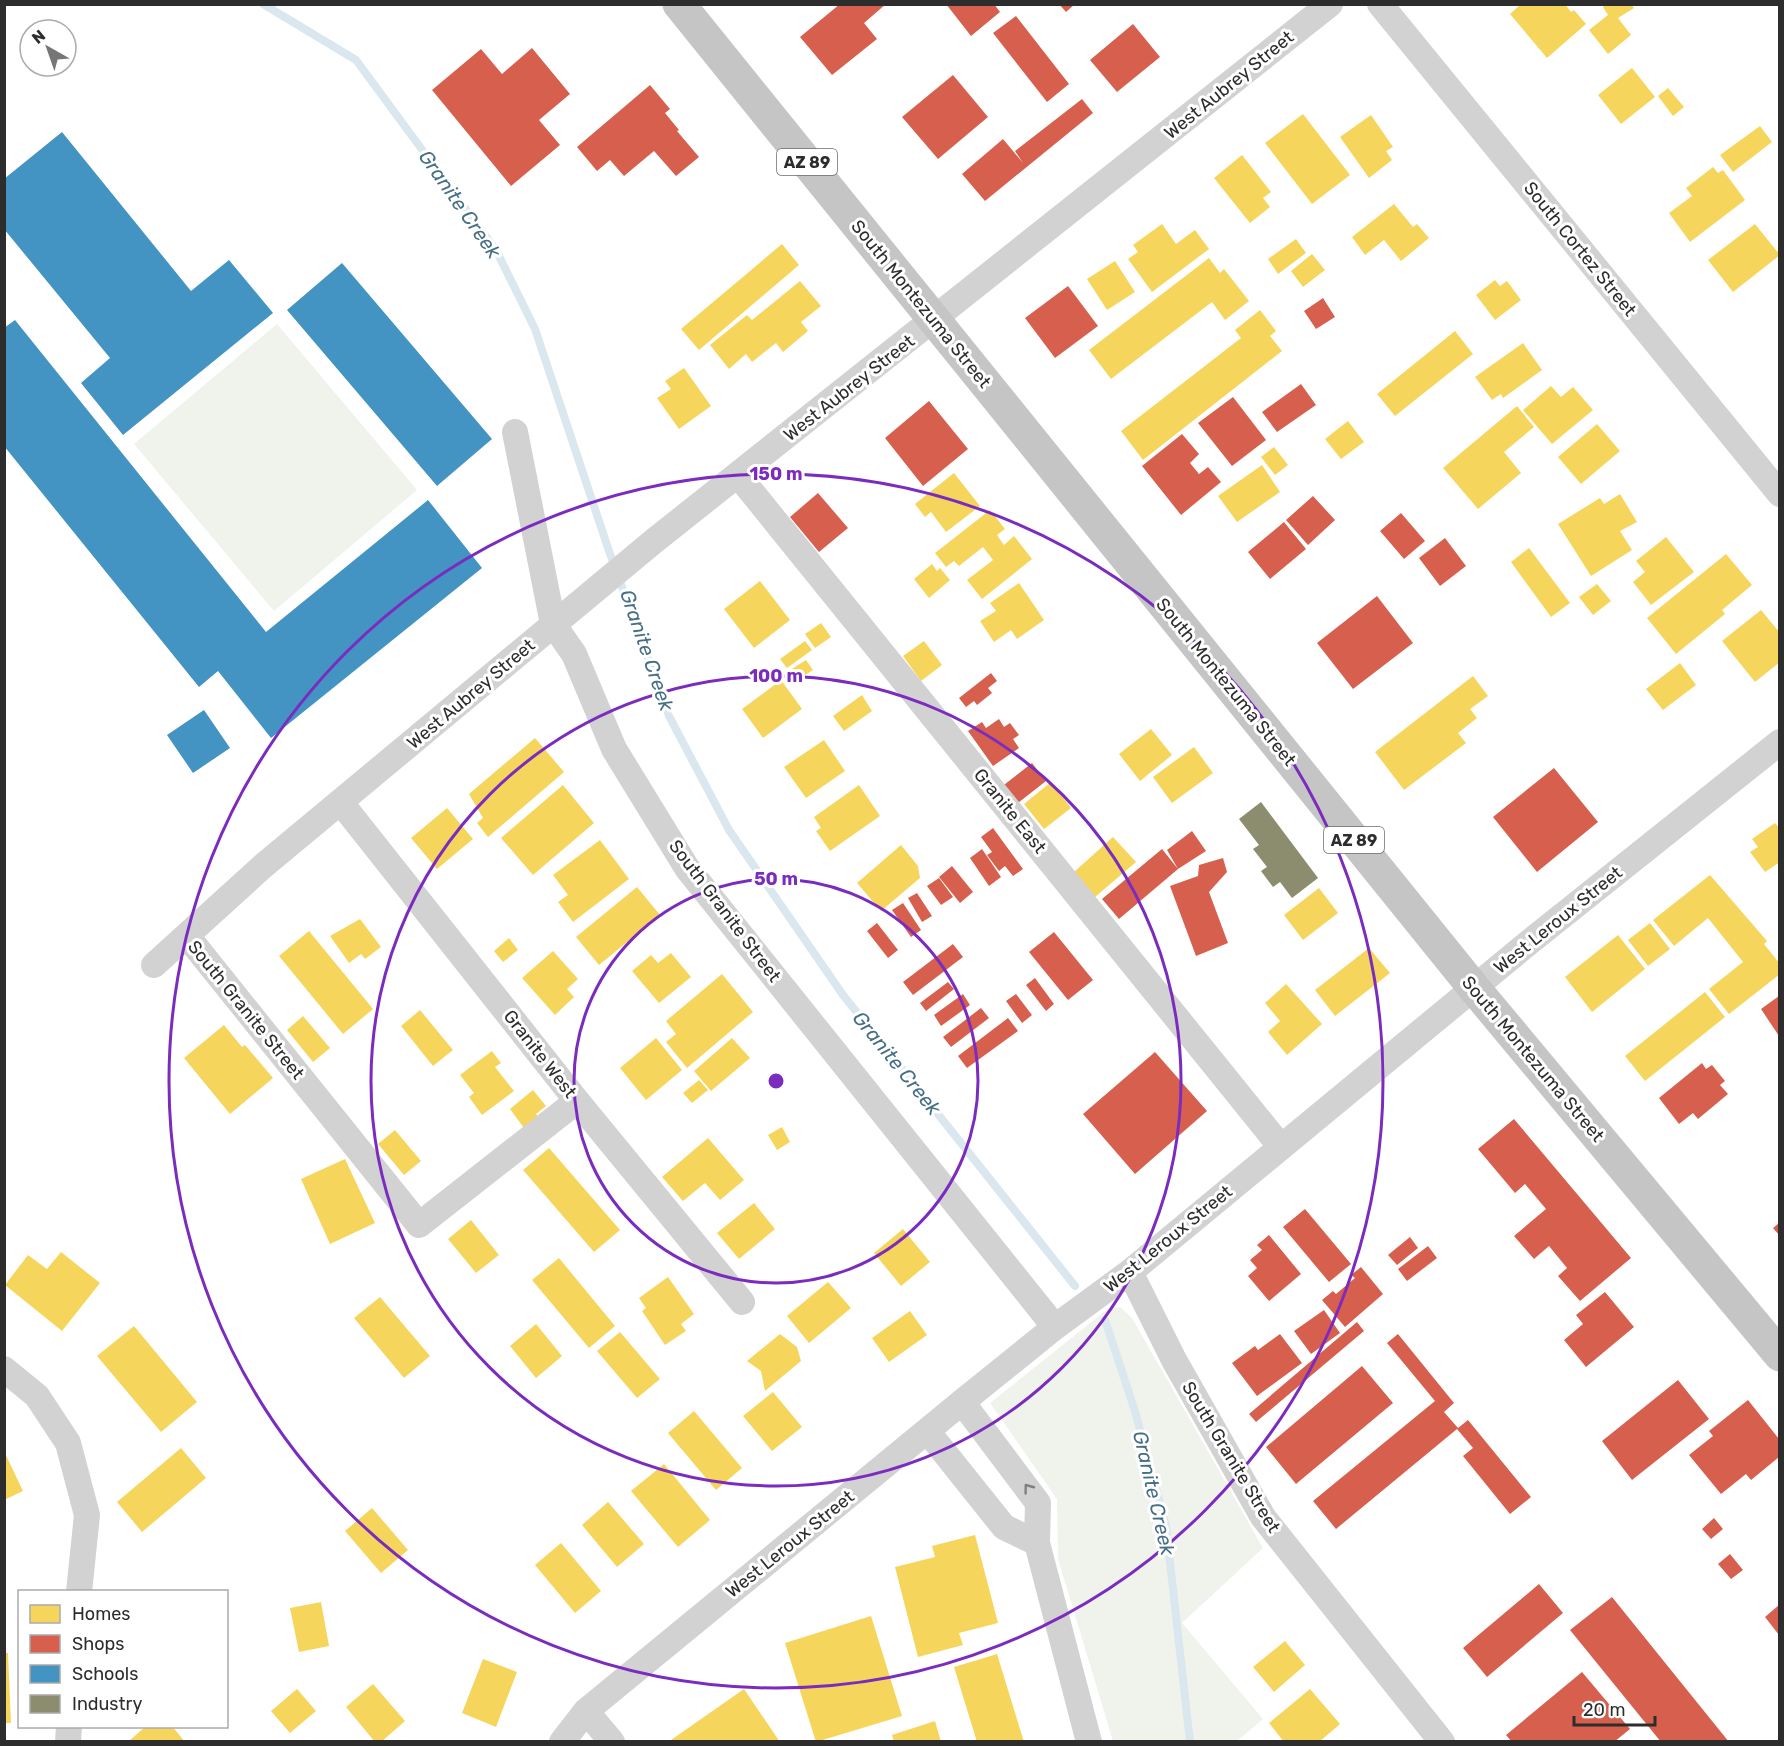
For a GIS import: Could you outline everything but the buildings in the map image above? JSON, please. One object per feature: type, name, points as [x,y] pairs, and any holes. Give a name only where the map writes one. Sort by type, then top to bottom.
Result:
[{"type":"main road","name":"South Montezuma Street","points":[[679,4],[1474,988],[1779,1354]]},
{"type":"street","name":"West Aubrey Street","points":[[154,965],[263,866],[342,804],[654,541],[1330,4]]},
{"type":"street","name":"South Cortez Street","points":[[1380,4],[1779,494]]},
{"type":"street","name":"South Granite Street","points":[[515,432],[553,624],[574,654],[614,749],[687,868],[1055,1327]]},
{"type":"street","name":"Granite East","points":[[738,475],[1281,1147]]},
{"type":"street","name":"West Leroux Street","points":[[562,1742],[586,1711],[962,1402],[1055,1327],[1130,1272],[1474,988],[1779,742]]},
{"type":"street","name":"Granite West","points":[[342,804],[577,1101],[742,1302]]},
{"type":"street","name":"South Granite Street","points":[[187,936],[419,1225],[577,1101]]},
{"type":"street","name":"South Granite Street","points":[[1130,1272],[1174,1360],[1263,1517],[1442,1742]]},
{"type":"street","points":[[4,1369],[37,1396],[68,1443],[87,1515],[79,1590]]},
{"type":"street","points":[[962,1402],[1038,1503],[1038,1543],[1089,1742]]},
{"type":"street","points":[[928,1432],[1004,1527],[1038,1543]]},
{"type":"street","points":[[586,1711],[612,1742]]},
{"type":"shaded area","points":[[277,324],[417,490],[274,611],[134,444]]},
{"type":"shaded area","points":[[1120,1307],[1132,1318],[1263,1548],[1182,1623],[1263,1719],[1237,1741],[1113,1741],[1058,1559],[1057,1499],[990,1403],[1109,1308]]},
{"type":"waterway","name":"Granite Creek","points":[[263,4],[356,60],[496,250],[535,329],[609,551],[669,716],[729,830],[843,995],[1075,1286]]},
{"type":"waterway","name":"Granite Creek","points":[[1105,1320],[1135,1411],[1166,1526],[1190,1742]]}]
